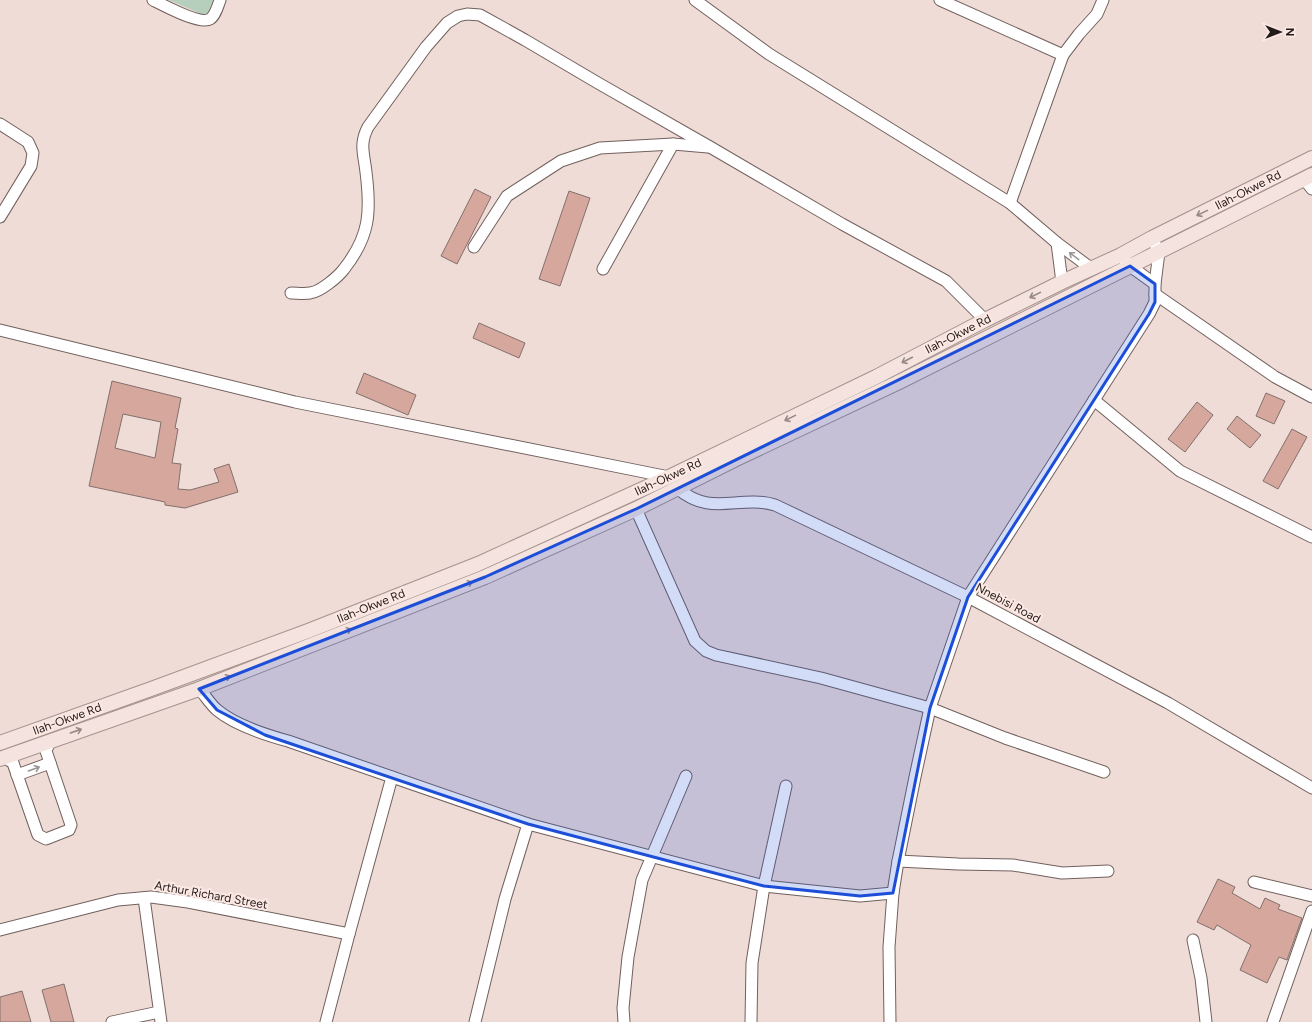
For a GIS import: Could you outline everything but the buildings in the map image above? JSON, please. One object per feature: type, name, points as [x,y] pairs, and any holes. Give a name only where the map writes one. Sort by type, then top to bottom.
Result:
[{"type":"main road","name":"Ilah-Okwe Rd","points":[[0,743],[308,631],[478,564],[673,483],[985,320],[1121,255],[1312,158]]},
{"type":"main road","points":[[2,758],[199,689],[485,577],[636,509],[673,483],[897,383],[1130,266],[1309,181]]},
{"type":"street","points":[[153,0],[197,20],[205,21],[212,17],[220,0]]},
{"type":"street","points":[[695,0],[769,54],[1010,203],[1057,243],[1092,269]]},
{"type":"street","points":[[940,0],[1063,55]]},
{"type":"street","points":[[1010,203],[1063,55],[1097,14],[1102,0]]},
{"type":"street","points":[[291,293],[311,293],[317,291],[339,275],[351,260],[365,232],[369,216],[368,188],[362,146],[364,135],[368,127],[426,47],[447,23],[458,16],[468,14],[480,15],[526,40],[842,224],[946,281],[985,320]]},
{"type":"street","points":[[0,124],[28,142],[33,153],[31,166],[0,217]]},
{"type":"street","points":[[474,247],[508,196],[561,161],[600,148],[673,144],[710,147]]},
{"type":"street","points":[[603,269],[673,144]]},
{"type":"street","points":[[890,1022],[889,947],[893,894],[914,777],[930,708],[968,597],[1149,314],[1155,302],[1159,252],[1152,238]]},
{"type":"street","points":[[1057,243],[1062,282]]},
{"type":"street","points":[[1121,255],[1130,266],[1155,289],[1275,377],[1312,398]]},
{"type":"street","points":[[0,330],[295,402],[673,483]]},
{"type":"street","points":[[1094,400],[1180,471],[1312,537]]},
{"type":"street","name":"Nnebisi Road","points":[[673,483],[685,496],[706,504],[758,502],[775,505],[968,597],[1168,703],[1312,788]]},
{"type":"street","points":[[636,509],[695,641],[706,651],[716,655],[821,678],[930,708],[1005,738],[1104,772]]},
{"type":"street","points":[[199,689],[217,710],[243,725],[265,735],[288,741],[528,824],[652,858],[764,886],[860,896],[893,894]]},
{"type":"street","points":[[2,758],[13,763],[38,835],[46,839],[69,830],[71,826],[46,751],[50,741]]},
{"type":"street","points":[[17,775],[50,763]]},
{"type":"street","points":[[624,1022],[623,1008],[628,957],[642,880],[686,776]]},
{"type":"street","points":[[326,1022],[392,777]]},
{"type":"street","points":[[751,1022],[752,963],[764,886],[786,786]]},
{"type":"street","points":[[476,1022],[505,899],[528,824]]},
{"type":"street","points":[[898,861],[1013,865],[1062,873],[1108,872]]},
{"type":"street","points":[[1254,882],[1312,896]]},
{"type":"street","name":"Arthur Richard Street","points":[[0,930],[118,900],[152,897],[188,902],[349,934]]},
{"type":"street","points":[[112,1022],[160,1017],[144,898]]},
{"type":"street","points":[[1274,1022],[1312,911]]},
{"type":"street","points":[[1193,940],[1202,978],[1206,1022]]},
{"type":"highlighted area","points":[[1130,266],[1155,284],[1155,302],[1149,314],[968,597],[930,708],[893,893],[860,896],[764,886],[528,824],[265,735],[217,710],[199,689],[485,577],[636,509]]},
{"type":"green space","points":[[169,0],[214,0],[206,16]]}]
